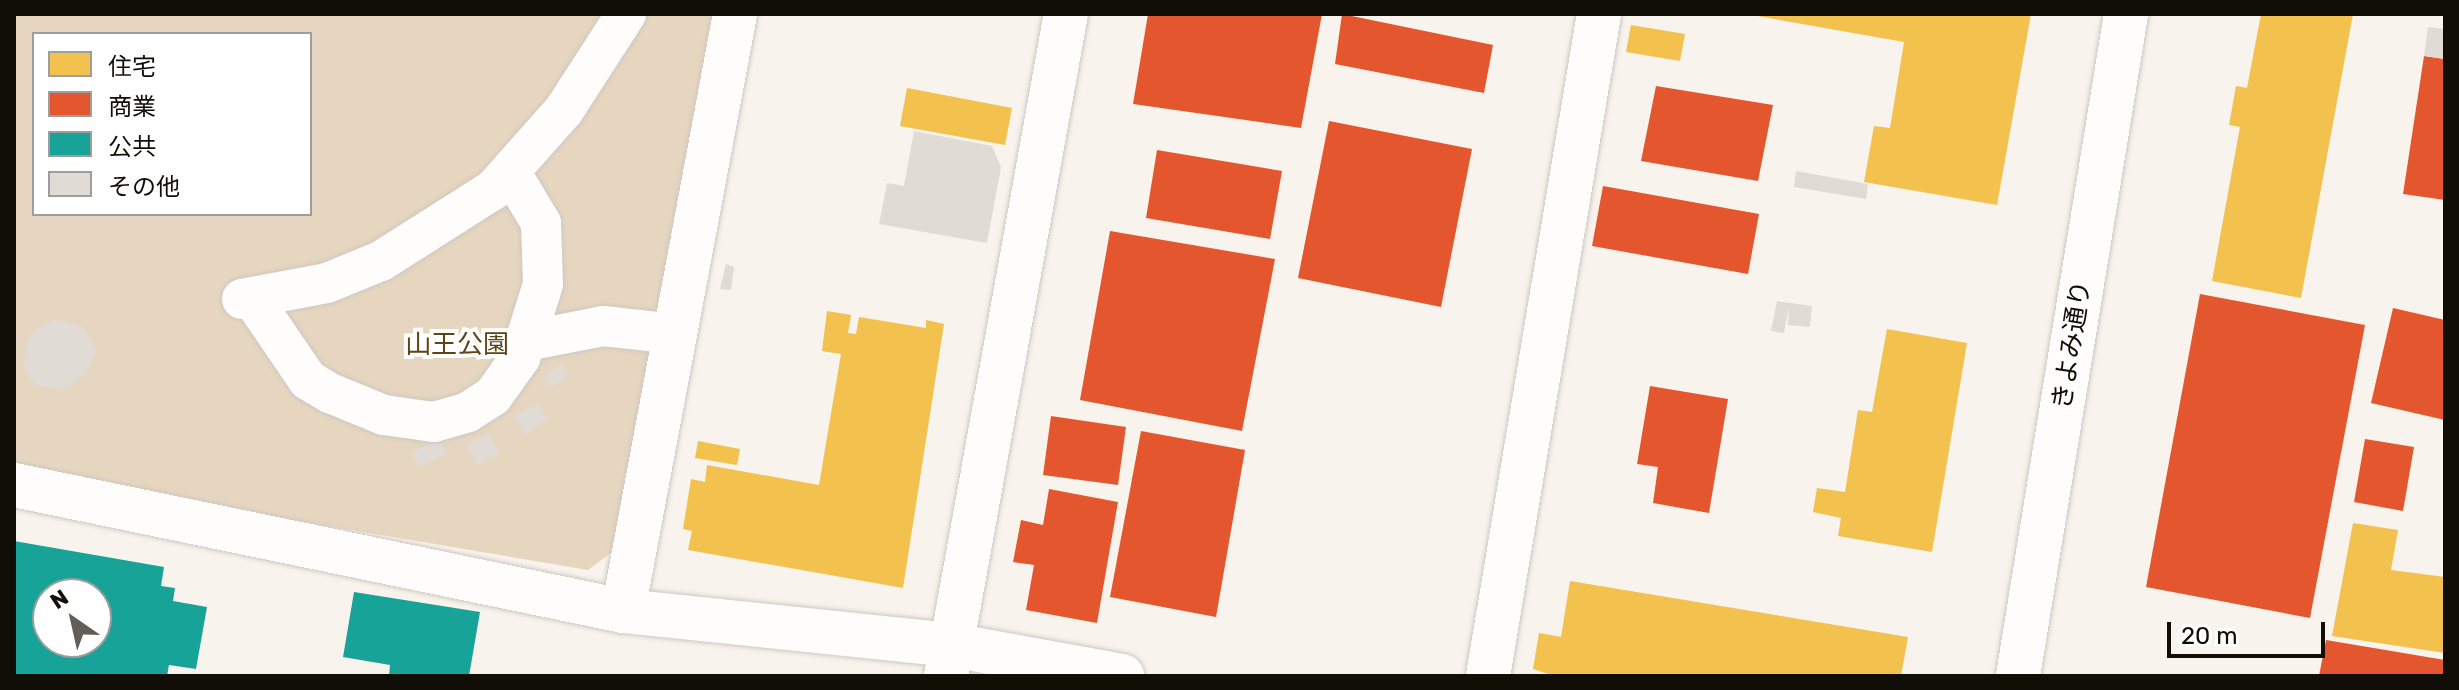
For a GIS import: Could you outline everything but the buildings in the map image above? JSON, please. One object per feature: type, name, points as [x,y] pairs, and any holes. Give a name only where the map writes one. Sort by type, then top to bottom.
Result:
[{"type":"street","points":[[511,173],[541,223],[547,249],[527,341],[506,380],[468,412],[434,422],[384,415],[308,380],[247,299],[327,283],[381,261],[511,173],[600,62],[626,14]]},
{"type":"street","points":[[623,611],[735,14]]},
{"type":"street","points":[[949,661],[1066,14]]},
{"type":"street","points":[[1488,676],[1599,14]]},
{"type":"street","name":"きよみ通り","points":[[2018,676],[2126,14]]},
{"type":"street","points":[[527,341],[603,326],[657,332]]},
{"type":"street","points":[[14,485],[623,611],[949,661],[1122,676]]},
{"type":"green space","name":"山王公園","points":[[14,14],[716,14],[623,544],[588,570],[14,473]]}]
